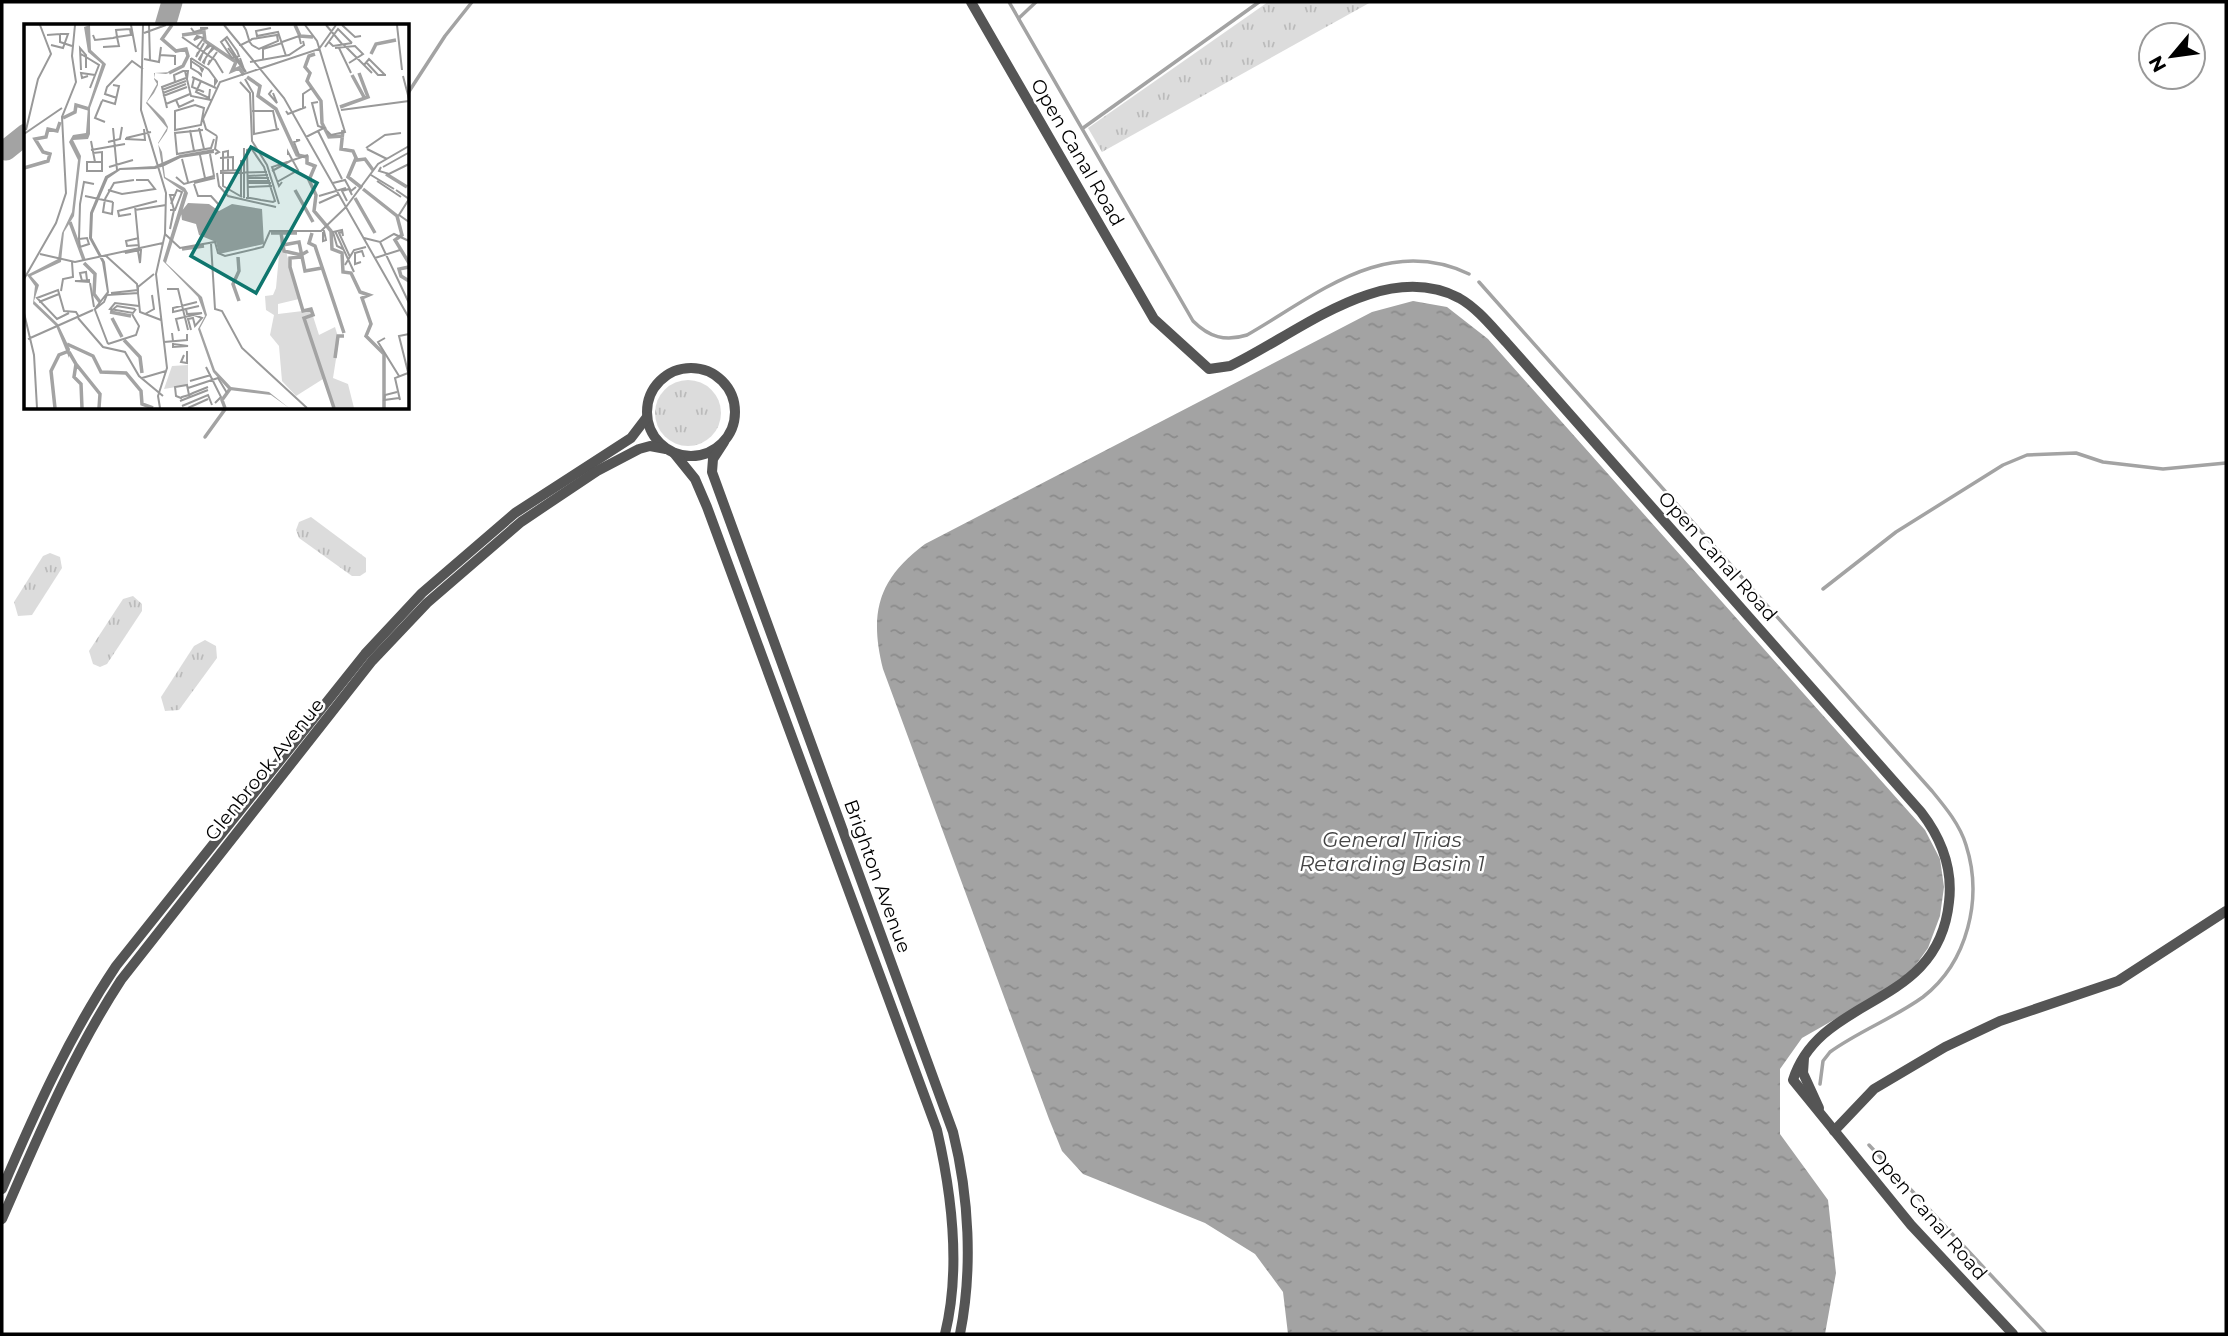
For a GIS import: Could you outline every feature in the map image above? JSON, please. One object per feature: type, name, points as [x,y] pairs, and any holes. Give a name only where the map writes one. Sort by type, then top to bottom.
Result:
[{"type":"street","name":"Open Canal Road","points":[[971,2],[1154,319],[1209,369],[1222,369],[1239,362],[1349,302],[1380,290],[1424,287],[1461,299],[1497,333],[1928,821],[1946,858],[1950,897],[1940,938],[1917,972],[1895,990],[1829,1028],[1808,1048],[1803,1073],[1816,1096],[1820,1114],[1911,1225],[2013,1334]]},
{"type":"street","points":[[682,368],[707,371],[728,388],[735,405],[732,429],[724,442],[701,456],[670,451],[650,430],[647,417],[651,393],[667,374],[682,368]]},
{"type":"street","name":"Glenbrook Avenue","points":[[2,1189],[45,1090],[80,1021],[116,966],[365,654],[422,593],[515,513],[631,438],[641,429],[647,417]]},
{"type":"street","name":"Brighton Avenue","points":[[724,442],[713,459],[712,472],[953,1132],[962,1177],[967,1240],[967,1279],[960,1334]]},
{"type":"street","name":"Glenbrook Avenue","points":[[2,1219],[57,1095],[86,1037],[121,980],[372,662],[427,603],[521,522],[628,454],[650,446],[670,451]]},
{"type":"street","name":"Brighton Avenue","points":[[670,451],[695,479],[707,507],[937,1130],[948,1184],[953,1271],[946,1334]]},
{"type":"street","points":[[1834,1131],[1874,1089],[1945,1047],[2000,1021],[2118,981],[2226,911]]},
{"type":"green space","points":[[1268,2],[1371,2],[1102,152],[1088,128]]},
{"type":"green space","points":[[688,380],[701,383],[711,390],[718,400],[721,413],[718,426],[711,436],[701,443],[688,446],[675,443],[665,436],[658,426],[655,413],[658,400],[665,390],[675,383]]},
{"type":"green space","points":[[311,517],[366,558],[366,572],[360,576],[352,576],[299,538],[296,530],[299,522]]},
{"type":"green space","points":[[50,553],[60,557],[62,568],[32,615],[18,616],[14,602],[43,556]]},
{"type":"green space","points":[[133,596],[142,604],[142,611],[107,664],[100,667],[93,664],[89,651],[123,599]]},
{"type":"green space","points":[[205,640],[216,646],[217,658],[179,710],[165,711],[161,697],[194,646]]},
{"type":"water","name":"General Trias Retarding Basin 1","points":[[1413,301],[1447,307],[1488,339],[1925,830],[1940,859],[1944,887],[1940,916],[1928,948],[1910,973],[1881,993],[1802,1038],[1780,1069],[1780,1134],[1828,1200],[1836,1273],[1825,1334],[1288,1334],[1283,1292],[1255,1254],[1205,1223],[1083,1174],[1062,1151],[1049,1119],[883,669],[877,631],[881,599],[887,584],[909,557],[925,544],[1372,312]]},
{"type":"waterway","points":[[166,24],[172,2]]},
{"type":"waterway","points":[[410,90],[445,36],[472,2]]},
{"type":"waterway","points":[[1009,2],[1193,321],[1205,331],[1224,338],[1247,335],[1326,288],[1380,265],[1409,261],[1438,263],[1469,274]]},
{"type":"waterway","points":[[1019,18],[1036,2]]},
{"type":"waterway","points":[[1083,128],[1259,2]]},
{"type":"waterway","points":[[2,149],[6,150],[24,136]]},
{"type":"waterway","points":[[1479,282],[1932,791],[1952,817],[1966,845],[1971,865],[1972,907],[1968,928],[1951,966],[1923,997],[1830,1052],[1823,1061],[1820,1084]]},
{"type":"waterway","points":[[205,437],[225,410]]},
{"type":"waterway","points":[[1823,589],[1896,532],[2003,465],[2027,455],[2076,453],[2103,462],[2163,469],[2226,463]]},
{"type":"waterway","points":[[1869,1145],[2046,1334]]}]
